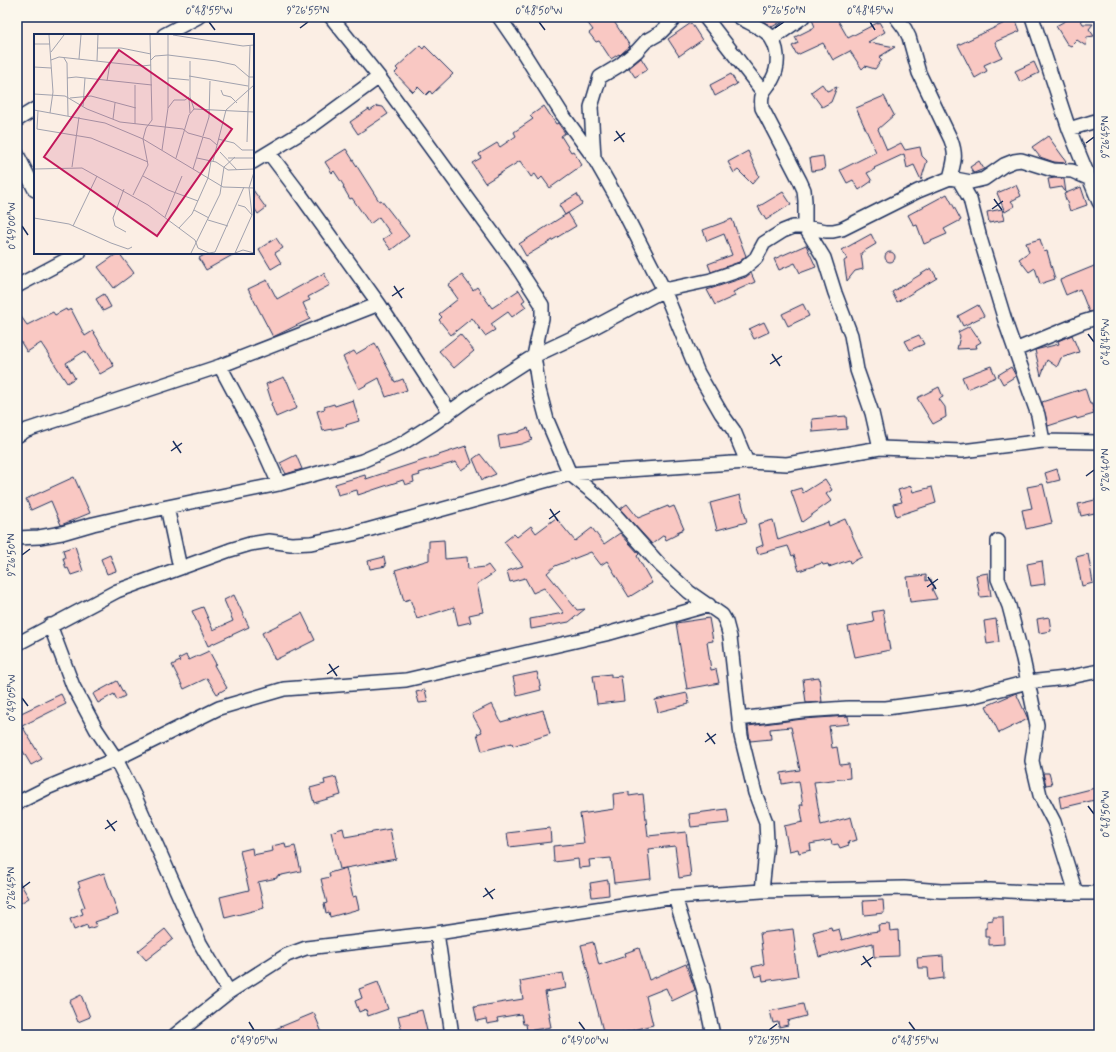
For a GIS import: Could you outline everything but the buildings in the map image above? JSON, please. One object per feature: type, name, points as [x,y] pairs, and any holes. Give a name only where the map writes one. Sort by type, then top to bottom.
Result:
[{"type":"street","points":[[166,34],[198,17]]},
{"type":"street","points":[[331,17],[379,77],[514,262],[542,305],[542,318],[534,356],[539,390],[545,412],[570,474],[601,499],[660,566],[689,592],[722,615],[726,622],[730,636],[741,736],[755,793],[766,822],[767,841],[762,891]]},
{"type":"street","points":[[499,17],[521,48],[562,114],[594,158],[624,212],[664,290],[698,373],[721,413],[734,431],[747,462]]},
{"type":"street","points":[[594,158],[591,107],[600,77],[620,65],[637,51],[646,41],[660,34],[676,17]]},
{"type":"street","points":[[705,17],[763,92]]},
{"type":"street","points":[[739,17],[767,33],[777,49],[775,72],[772,80],[763,92],[760,99],[762,108],[804,190],[806,227],[824,258],[835,293],[851,335],[857,370],[872,412],[880,448]]},
{"type":"street","points":[[772,39],[803,17]]},
{"type":"street","points":[[896,17],[905,29],[918,73],[954,149],[955,179],[970,199],[980,238],[1007,327],[1038,415],[1043,441]]},
{"type":"street","points":[[1032,17],[1070,129],[1088,178],[1099,202]]},
{"type":"street","points":[[254,161],[312,126],[379,77]]},
{"type":"street","points":[[17,120],[34,110]]},
{"type":"street","points":[[1070,129],[1099,120]]},
{"type":"street","points":[[269,153],[378,304],[449,412]]},
{"type":"street","points":[[17,154],[34,188]]},
{"type":"street","points":[[18,535],[62,533],[93,524],[167,507],[279,484],[343,467],[381,454],[433,424],[534,356],[587,331],[664,290],[711,280],[743,270],[756,258],[764,243],[793,227],[806,227],[833,232],[842,229],[918,190],[955,179],[971,182],[984,179],[1004,165],[1014,161],[1021,160],[1054,170],[1072,171],[1088,178]]},
{"type":"street","points":[[17,286],[71,255]]},
{"type":"street","points":[[17,436],[27,430],[220,366],[378,304]]},
{"type":"street","points":[[1015,350],[1099,317]]},
{"type":"street","points":[[220,366],[258,438],[279,484]]},
{"type":"street","points":[[17,644],[116,591],[250,544],[270,541],[291,544],[311,543],[353,534],[570,474],[747,462],[787,464],[880,448],[962,451],[1043,441],[1099,442]]},
{"type":"street","points":[[167,507],[180,568]]},
{"type":"street","points":[[998,541],[998,579],[1009,606],[1037,725],[1032,761],[1040,795],[1054,822],[1076,893]]},
{"type":"street","points":[[17,803],[49,787],[116,759],[219,708],[284,689],[406,680],[610,633],[708,605]]},
{"type":"street","points":[[50,625],[73,686],[96,729],[116,759],[136,797],[200,943],[229,992]]},
{"type":"street","points":[[739,719],[802,711],[848,708],[886,708],[970,697],[1028,682],[1066,678],[1099,671]]},
{"type":"street","points":[[175,1035],[229,992],[287,955],[306,948],[437,933],[676,897],[762,891],[904,888],[941,891],[990,890],[1047,893],[1099,893]]},
{"type":"street","points":[[676,897],[703,988],[713,1035]]},
{"type":"street","points":[[437,933],[452,1035]]}]
